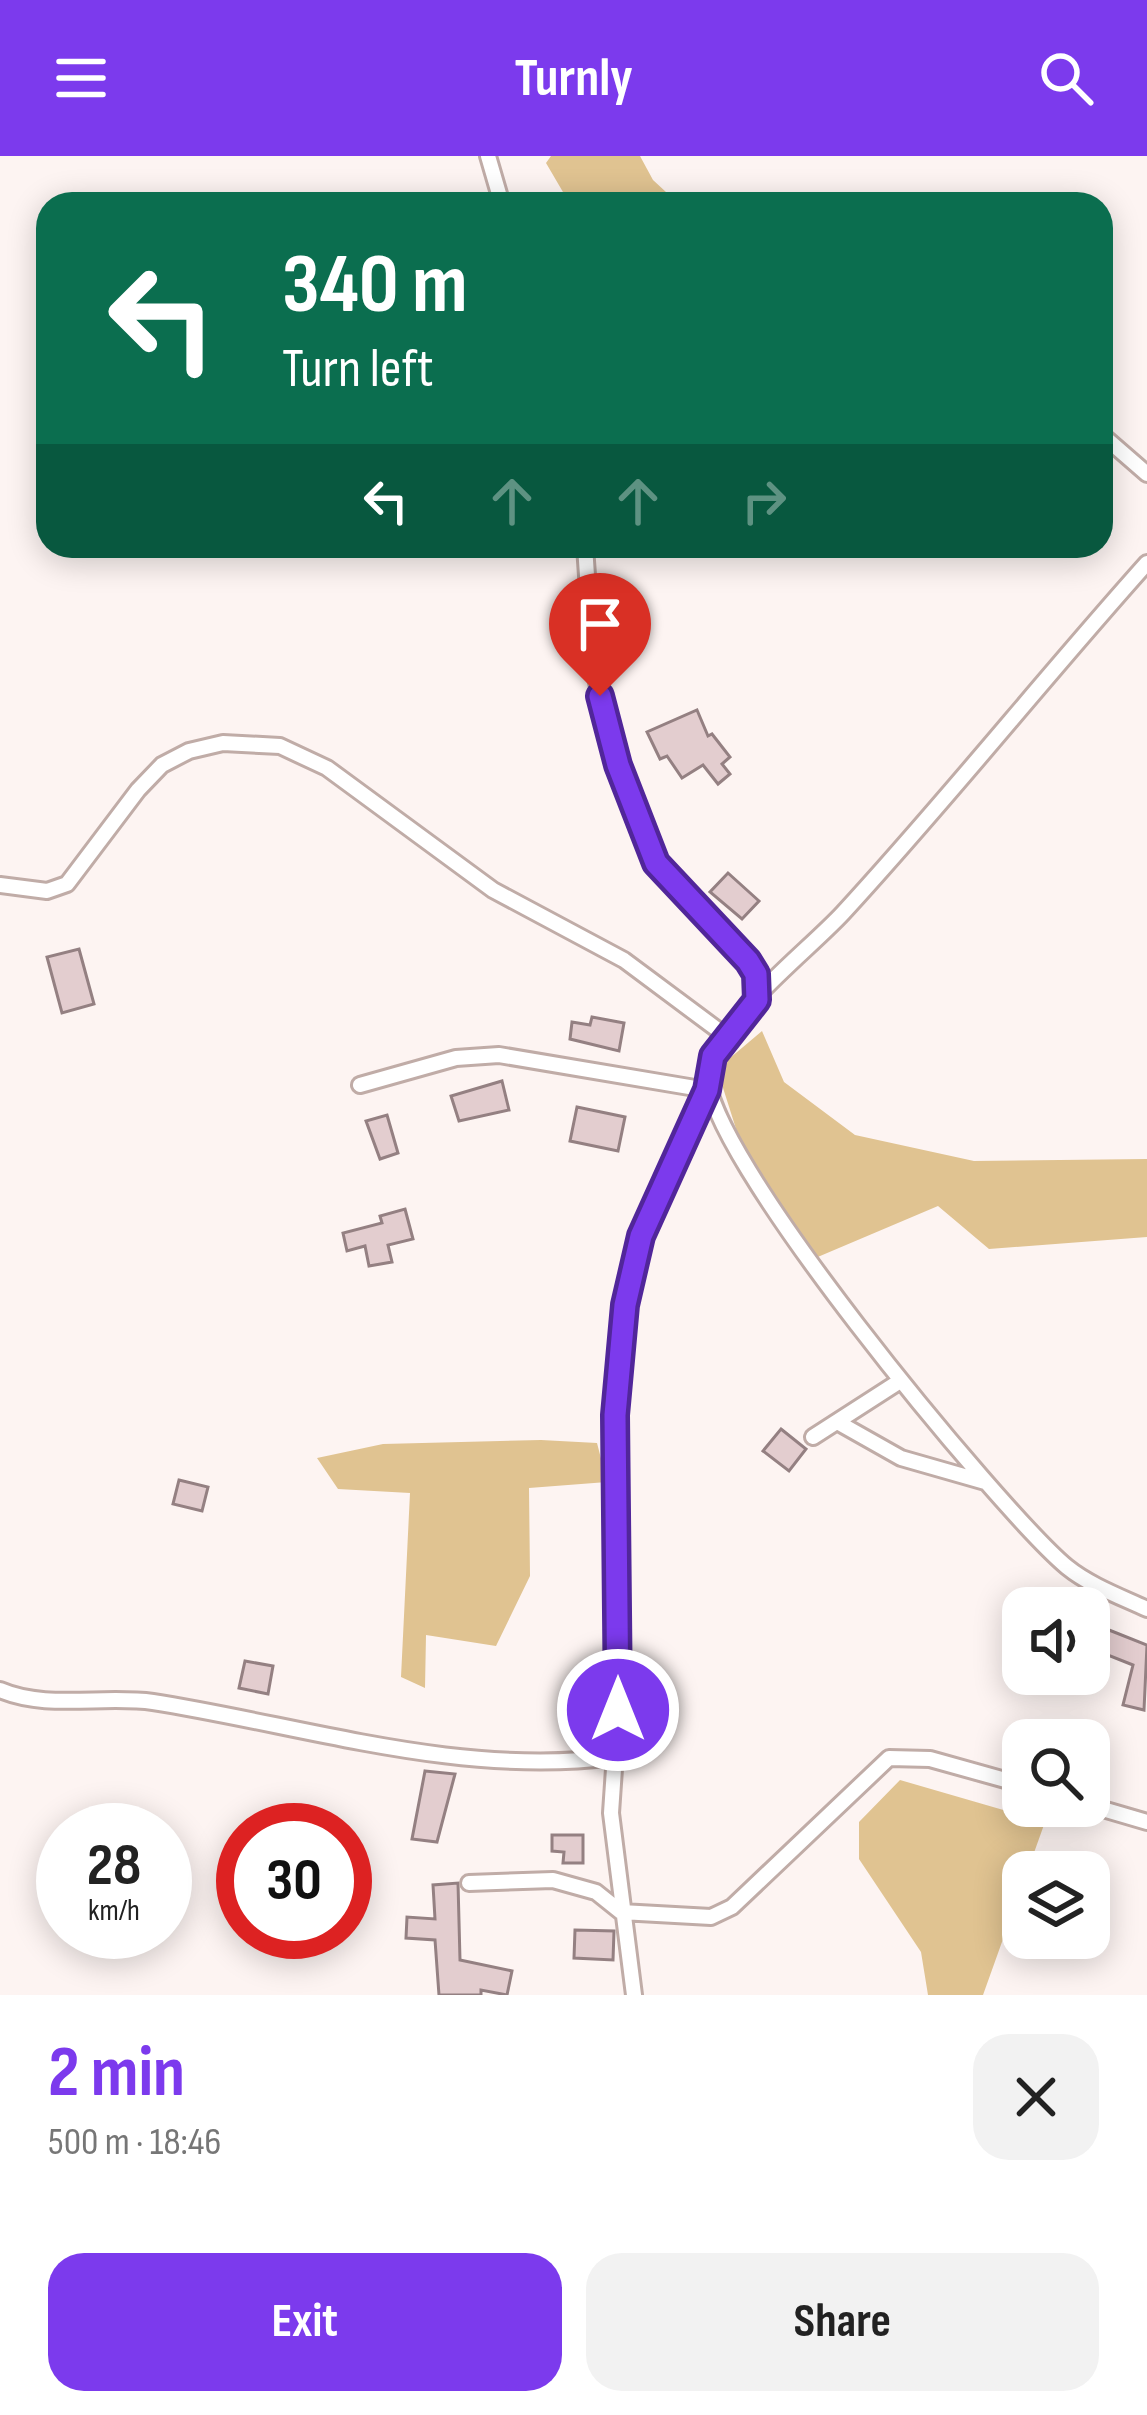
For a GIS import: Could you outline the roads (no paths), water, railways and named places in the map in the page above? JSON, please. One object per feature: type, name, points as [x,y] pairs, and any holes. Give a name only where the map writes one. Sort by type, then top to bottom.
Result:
[{"type":"street","points":[[488,156],[498,192]]},
{"type":"street","points":[[1113,444],[1147,473]]},
{"type":"street","points":[[586,558],[593,664],[630,800],[671,884],[748,961],[756,974],[757,1000]]},
{"type":"street","points":[[634,1995],[611,1813],[618,1710],[615,1415],[625,1305],[641,1236],[707,1090],[713,1056],[726,1036],[842,914],[1147,563]]},
{"type":"street","points":[[0,884],[47,891],[68,884],[138,790],[162,765],[189,751],[223,742],[280,746],[327,768],[493,890],[624,960],[726,1036]]},
{"type":"street","points":[[360,1085],[456,1058],[499,1055],[707,1090]]},
{"type":"street","points":[[707,1090],[762,1187],[900,1381],[985,1482],[1068,1568],[1147,1609]]},
{"type":"street","points":[[813,1437],[900,1381]]},
{"type":"street","points":[[839,1423],[901,1458],[985,1482]]},
{"type":"street","points":[[0,1690],[21,1698],[150,1702],[419,1753],[526,1764],[613,1757]]},
{"type":"street","points":[[469,1883],[553,1880],[596,1892],[622,1912],[722,1914],[889,1758],[930,1759],[1002,1779]]},
{"type":"street","points":[[1110,1811],[1147,1822]]}]
